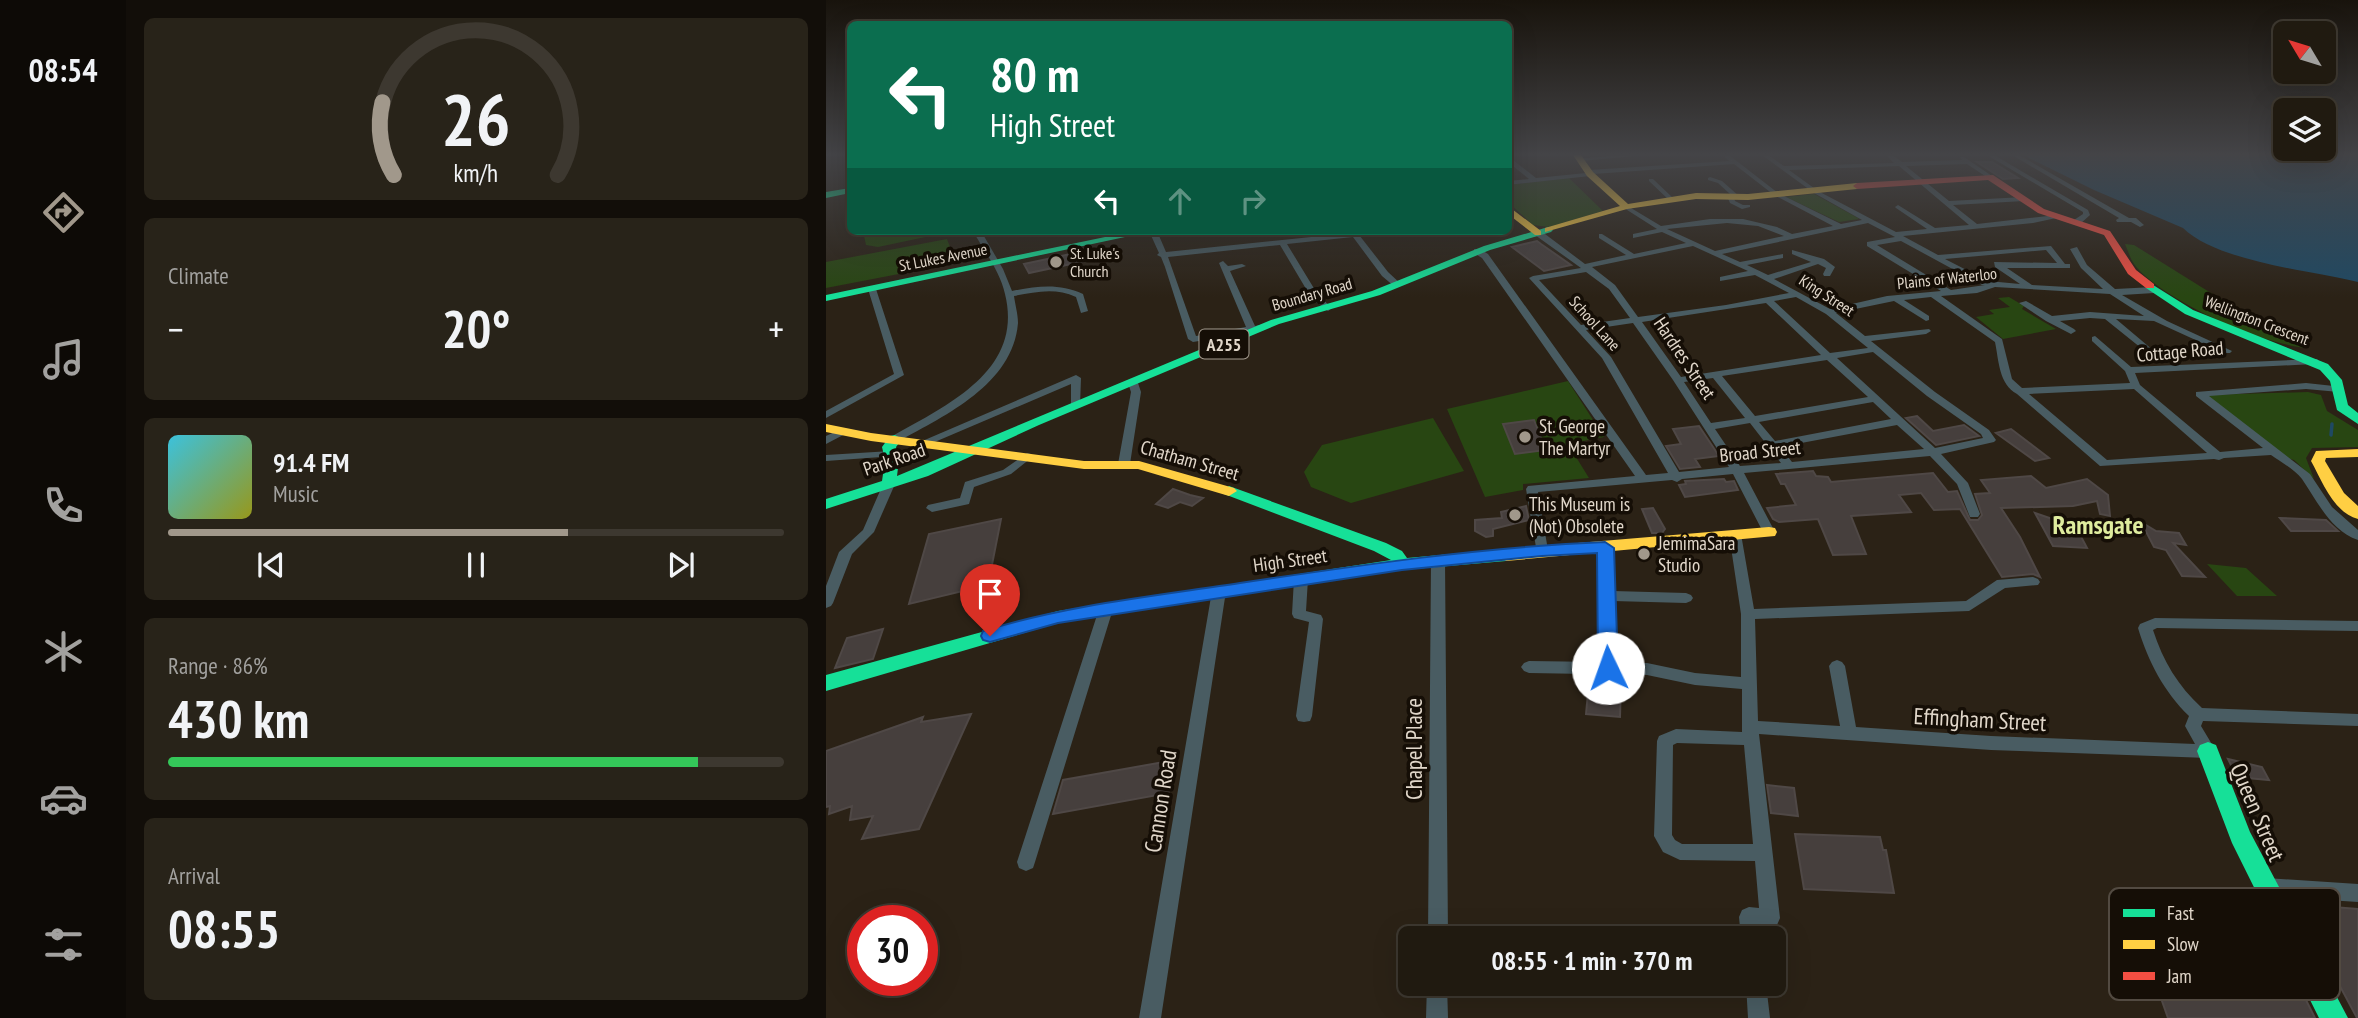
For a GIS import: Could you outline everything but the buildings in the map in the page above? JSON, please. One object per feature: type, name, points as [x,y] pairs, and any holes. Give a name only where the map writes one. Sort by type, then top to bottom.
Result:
[{"type":"main road","points":[[1622,203],[1626,207]]},
{"type":"main road","name":"Boundary Road","points":[[974,449],[1076,404],[1133,383],[1258,327],[1398,285],[1477,251],[1626,207],[1651,203]]},
{"type":"main road","name":"Wellington Crescent","points":[[2029,203],[2057,217],[2100,229],[2112,238],[2125,264],[2154,290],[2215,324],[2314,360]]},
{"type":"main road","points":[[1512,212],[1538,233]]},
{"type":"main road","name":"St Lukes Avenue","points":[[826,298],[1132,235]]},
{"type":"main road","points":[[2314,360],[2335,375],[2342,407],[2358,419]]},
{"type":"main road","name":"Chatham Street","points":[[826,428],[906,444],[974,449],[1084,466],[1139,464],[1238,495],[1380,547],[1396,555],[1402,565]]},
{"type":"main road","points":[[889,484],[906,444]]},
{"type":"main road","name":"Park Road","points":[[826,504],[937,467],[974,449]]},
{"type":"main road","points":[[2358,453],[2328,452],[2321,454],[2318,461],[2338,496],[2358,514]]},
{"type":"main road","name":"High Street","points":[[826,683],[1058,617],[1106,609],[1438,560],[1542,550],[1605,548],[1769,531]]},
{"type":"main road","name":"Queen Street","points":[[2208,751],[2240,836],[2266,887]]},
{"type":"main road","name":"Queen Street","points":[[2325,1000],[2334,1018]]},
{"type":"street","points":[[1793,203],[1839,226]]},
{"type":"street","points":[[1837,203],[1985,283],[1995,285]]},
{"type":"street","points":[[1947,203],[1956,203]]},
{"type":"street","points":[[1947,203],[1975,226]]},
{"type":"street","points":[[2071,203],[2086,211],[2086,215],[2077,222]]},
{"type":"street","points":[[2098,203],[2126,219]]},
{"type":"street","points":[[1898,206],[1933,230]]},
{"type":"street","name":"King Street","points":[[1626,207],[1662,229],[1756,272],[1829,312],[1931,394],[1985,432],[1990,440]]},
{"type":"street","points":[[1951,293],[1870,244],[1933,230],[2033,222],[2057,217]]},
{"type":"street","points":[[1636,236],[1662,229],[1731,220],[1766,225],[1790,236]]},
{"type":"street","points":[[1715,253],[1870,220]]},
{"type":"street","name":"Hardres Street","points":[[1538,233],[1612,287],[1678,380],[1737,471],[1769,531]]},
{"type":"street","points":[[906,444],[990,378],[1011,336],[1013,317],[1010,294],[979,235]]},
{"type":"street","points":[[1153,235],[1169,267],[1193,339],[1258,327],[1225,266],[1242,266]]},
{"type":"street","points":[[1161,255],[1338,235]]},
{"type":"street","points":[[1356,235],[1385,274],[1398,285]]},
{"type":"street","points":[[1604,240],[1632,256]]},
{"type":"street","points":[[1282,242],[1315,297],[1328,308]]},
{"type":"street","points":[[1587,267],[1692,244]]},
{"type":"street","points":[[1936,257],[2048,248],[2063,266]]},
{"type":"street","points":[[2074,249],[2084,267],[2098,281],[2154,319],[2227,351]]},
{"type":"street","points":[[1477,251],[1485,256],[1644,480]]},
{"type":"street","points":[[1796,252],[1831,267],[1826,274]]},
{"type":"street","points":[[1975,253],[2032,288]]},
{"type":"street","points":[[1739,265],[1780,256]]},
{"type":"street","points":[[1768,278],[1821,261]]},
{"type":"street","points":[[1998,265],[2084,267]]},
{"type":"street","name":"School Lane","points":[[1587,267],[1533,278],[1606,357],[1677,478]]},
{"type":"street","points":[[1725,277],[1756,272]]},
{"type":"street","name":"Plains of Waterloo","points":[[1829,312],[1895,298],[1951,293],[1995,285],[2116,292],[2154,290]]},
{"type":"street","points":[[1010,294],[1053,287],[1065,289],[1080,296],[1084,311]]},
{"type":"street","points":[[826,415],[899,375],[872,289]]},
{"type":"street","points":[[1580,328],[1798,294]]},
{"type":"street","points":[[1934,295],[1999,341],[2007,380],[2104,464],[2274,451]]},
{"type":"street","points":[[1895,298],[1926,318]]},
{"type":"street","points":[[1768,300],[1933,452],[1962,483],[1975,514]]},
{"type":"street","points":[[2023,303],[2071,331]]},
{"type":"street","points":[[2049,319],[2107,316],[2154,319]]},
{"type":"street","points":[[2107,316],[2151,353]]},
{"type":"street","points":[[1864,339],[1901,331],[1926,331]]},
{"type":"street","points":[[2095,339],[2129,370]]},
{"type":"street","points":[[2085,348],[2104,347]]},
{"type":"street","points":[[1678,380],[1877,349]]},
{"type":"street","name":"Cottage Road","points":[[2219,457],[2136,386],[2129,370],[2314,360]]},
{"type":"street","points":[[1715,374],[1790,466]]},
{"type":"street","points":[[826,457],[906,444],[1076,378],[1076,404]]},
{"type":"street","points":[[1124,464],[1136,392],[1133,383]]},
{"type":"street","points":[[2017,391],[2136,386]]},
{"type":"street","points":[[2339,389],[2306,386],[2200,394],[2306,476],[2314,493],[2329,512],[2358,536]]},
{"type":"street","points":[[1708,427],[1875,399]]},
{"type":"street","points":[[1771,445],[1899,421]]},
{"type":"street","points":[[826,441],[843,431]]},
{"type":"street","name":"Broad Street","points":[[1542,550],[1532,489],[1677,478],[1933,452],[1990,440]]},
{"type":"street","points":[[932,508],[965,501],[968,485],[1007,472],[1027,456]]},
{"type":"street","points":[[826,603],[846,552],[868,532],[889,484]]},
{"type":"street","points":[[1735,534],[1748,614],[1750,733],[1770,918],[1749,917],[1750,926]]},
{"type":"street","points":[[1605,548],[1604,596],[1608,668]]},
{"type":"street","name":"Chapel Place","points":[[1438,560],[1438,926]]},
{"type":"street","points":[[1301,579],[1299,614],[1316,619],[1304,716]]},
{"type":"street","points":[[1748,614],[1969,606],[2002,583],[2034,582]]},
{"type":"street","name":"Cannon Road","points":[[1150,1018],[1219,591]]},
{"type":"street","points":[[1604,596],[1686,598]]},
{"type":"street","points":[[1026,862],[1106,609]]},
{"type":"street","points":[[2358,626],[2155,623],[2145,628],[2149,643],[2174,691],[2198,714],[2358,720]]},
{"type":"street","points":[[1838,666],[1849,734]]},
{"type":"street","points":[[1529,667],[1647,669],[1684,677],[1748,684]]},
{"type":"street","name":"Queen Street","points":[[2198,714],[2193,726],[2208,751]]},
{"type":"street","name":"Effingham Street","points":[[1763,853],[1680,852],[1669,846],[1663,836],[1665,741],[1675,736],[1750,733],[1849,734],[2208,751]]},
{"type":"street","points":[[2266,887],[2284,888]]},
{"type":"street","points":[[2340,891],[2358,892]]},
{"type":"street","points":[[1437,996],[1437,1018]]},
{"type":"street","points":[[1758,996],[1759,1018]]},
{"type":"green space","points":[[1512,203],[1594,203],[1603,211],[1549,227],[1533,225],[1512,206]]},
{"type":"green space","points":[[1798,203],[1829,203],[1859,219],[1839,222]]},
{"type":"green space","points":[[864,235],[935,235],[878,247],[866,245]]},
{"type":"green space","points":[[947,239],[956,263],[826,288],[826,262]]},
{"type":"green space","points":[[2125,244],[2134,245],[2251,318],[2309,348],[2241,330],[2190,306],[2147,278],[2134,264]]},
{"type":"green space","points":[[2009,297],[2024,306],[2022,309],[2056,329],[2003,339],[1976,317],[1994,314],[1989,310],[2010,307],[1998,298]]},
{"type":"green space","points":[[1568,381],[1604,437],[1568,444],[1589,478],[1523,484],[1523,490],[1485,497],[1447,409]]},
{"type":"green space","points":[[2308,392],[2321,395],[2327,411],[2358,430],[2358,447],[2312,448],[2306,458],[2314,479],[2294,460],[2286,458],[2205,395]]},
{"type":"green space","points":[[1433,418],[1464,471],[1351,503],[1311,487],[1304,472],[1322,445]]},
{"type":"green space","points":[[2207,564],[2246,568],[2277,596],[2237,596]]},
{"type":"water","points":[[2123,203],[2358,203],[2358,282],[2241,257],[2199,240],[2183,228]]},
{"type":"waterway","points":[[2331,435],[2332,424]]},
{"type":"traffic: fast","points":[[826,504],[923,473],[1034,422],[1275,322],[1376,293],[1487,248],[1548,230]]},
{"type":"traffic: fast","points":[[826,298],[1129,235]]},
{"type":"traffic: fast","points":[[2150,286],[2189,312],[2324,367],[2336,380],[2342,407],[2358,420]]},
{"type":"traffic: fast","points":[[889,484],[892,460],[889,447],[895,439]]},
{"type":"traffic: fast","points":[[1229,491],[1380,547],[1396,555],[1402,564]]},
{"type":"traffic: fast","points":[[826,683],[1058,617],[1402,564],[1506,555]]},
{"type":"traffic: fast","points":[[2208,751],[2240,836],[2267,888]]},
{"type":"traffic: fast","points":[[2325,1000],[2334,1018]]},
{"type":"traffic: slow","points":[[1548,230],[1626,207],[1621,203]]},
{"type":"traffic: slow","points":[[1626,207],[1655,203]]},
{"type":"traffic: slow","points":[[1512,212],[1538,233]]},
{"type":"traffic: slow","points":[[826,428],[871,437],[974,449]]},
{"type":"traffic: slow","points":[[974,449],[1084,465],[1139,465],[1229,491]]},
{"type":"traffic: slow","points":[[2358,453],[2321,454],[2318,461],[2338,496],[2358,514]]},
{"type":"traffic: slow","points":[[1506,555],[1769,532]]},
{"type":"traffic: jam","points":[[2028,203],[2041,211],[2107,233],[2132,272],[2150,286]]},
{"type":"place","name":"St. Luke's Church","points":[[1056,262]]},
{"type":"place","name":"St. George The Martyr","points":[[1525,437]]},
{"type":"place","name":"This Museum is (Not) Obsolete","points":[[1515,515]]},
{"type":"place","name":"JemimaSara Studio","points":[[1644,554]]},
{"type":"district","name":"Ramsgate","points":[[2098,524]]},
{"type":"route","points":[[990,636],[1058,617],[1219,591],[1438,560],[1542,550],[1605,548],[1604,596],[1608,668]]}]
